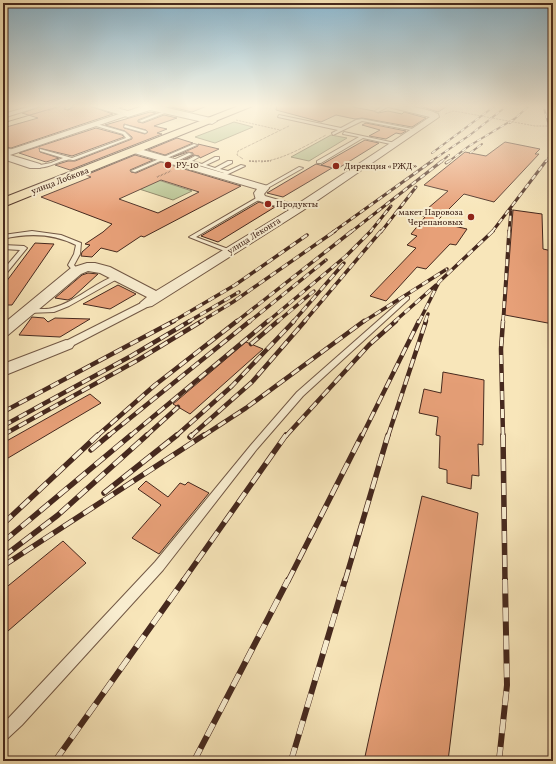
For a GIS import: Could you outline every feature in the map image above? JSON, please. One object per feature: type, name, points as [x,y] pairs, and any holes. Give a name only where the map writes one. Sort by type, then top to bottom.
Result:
[{"type":"main road","name":"улица Лобкова","points":[[3,203],[161,141]]},
{"type":"street","points":[[3,156],[49,141]]},
{"type":"street","name":"улица Леконта","points":[[66,345],[152,300],[298,209],[400,141]]},
{"type":"street","points":[[137,150],[173,162],[222,172],[262,193],[298,209]]},
{"type":"street","points":[[3,156],[37,166]]},
{"type":"street","points":[[3,332],[76,271],[87,268],[95,267],[117,277],[152,300]]},
{"type":"street","points":[[3,370],[66,345]]},
{"type":"lane","points":[[41,150],[72,159],[122,141]]},
{"type":"lane","points":[[319,162],[356,141]]},
{"type":"lane","points":[[379,141],[395,144]]},
{"type":"lane","points":[[133,171],[195,145]]},
{"type":"lane","points":[[3,148],[15,152]]},
{"type":"lane","points":[[173,162],[190,154]]},
{"type":"lane","points":[[197,157],[188,161],[222,172],[243,166]]},
{"type":"lane","points":[[37,166],[52,164],[67,158]]},
{"type":"lane","points":[[202,165],[217,158]]},
{"type":"lane","points":[[222,172],[230,162]]},
{"type":"lane","points":[[230,251],[192,237],[301,168]]},
{"type":"lane","points":[[3,237],[36,233],[60,236],[71,240],[79,244],[77,254],[71,265],[76,271]]},
{"type":"lane","points":[[3,247],[24,248],[3,274]]},
{"type":"lane","points":[[27,311],[52,311],[68,305],[117,277]]},
{"type":"lane","points":[[3,733],[17,720],[159,566],[254,447],[300,394],[407,298]]},
{"type":"path","points":[[258,141],[242,148],[238,151],[237,155],[240,158],[251,161],[274,161],[315,141]]},
{"type":"green space","points":[[207,141],[221,141],[215,143]]},
{"type":"green space","points":[[321,141],[343,141],[309,161],[291,157]]},
{"type":"green space","points":[[149,177],[192,191],[173,200],[130,186]]},
{"type":"building","points":[[3,141],[33,141],[11,148],[3,146]]},
{"type":"building","points":[[57,141],[114,141],[72,156],[39,148],[40,152],[59,158],[46,162],[19,153]]},
{"type":"building","points":[[128,141],[145,141],[70,170],[55,165],[68,161],[75,161]]},
{"type":"building","points":[[171,141],[185,141],[193,143],[165,155],[148,150]]},
{"type":"building","points":[[364,141],[379,143],[337,169],[321,165]]},
{"type":"building","points":[[505,142],[540,149],[535,154],[539,154],[494,202],[464,194],[436,222],[467,229],[456,245],[450,244],[426,269],[417,267],[386,301],[370,296],[416,248],[407,245],[417,236],[411,234],[425,217],[420,215],[448,191],[424,185],[465,152],[486,156]]},
{"type":"building","points":[[198,144],[219,149],[200,158],[199,156],[194,155],[183,160],[193,155],[193,153],[188,152],[173,157],[198,146]]},
{"type":"building","points":[[135,155],[153,160],[130,170],[131,172],[136,173],[161,162],[241,186],[144,237],[141,236],[117,252],[101,248],[92,257],[81,256],[82,252],[90,245],[85,244],[112,224],[41,197],[91,177],[86,175]],"holes":[[[161,180],[199,192],[158,213],[119,199]]]},
{"type":"building","points":[[316,164],[332,168],[283,197],[267,193]]},
{"type":"building","points":[[259,202],[275,207],[218,242],[201,236]]},
{"type":"building","points":[[513,210],[542,214],[543,249],[552,251],[553,324],[505,315]]},
{"type":"building","points":[[35,243],[54,244],[12,305],[3,305],[3,286]]},
{"type":"building","points":[[88,273],[98,274],[72,298],[68,300],[55,298],[82,275]]},
{"type":"building","points":[[118,285],[136,294],[110,309],[83,304]]},
{"type":"building","points":[[32,317],[44,318],[48,322],[55,318],[90,319],[60,337],[19,335]]},
{"type":"building","points":[[246,342],[263,349],[190,414],[173,404]]},
{"type":"building","points":[[443,372],[484,380],[483,445],[478,444],[479,476],[472,475],[471,489],[447,483],[447,470],[439,468],[440,436],[436,435],[438,417],[419,413],[424,389],[441,393]]},
{"type":"building","points":[[90,394],[101,403],[3,461],[3,443]]},
{"type":"building","points":[[146,481],[168,497],[180,483],[185,485],[188,482],[209,493],[159,554],[132,538],[161,505],[138,489]]},
{"type":"building","points":[[422,496],[478,513],[448,761],[364,761]]},
{"type":"building","points":[[63,541],[86,563],[8,631],[3,625],[3,590]]},
{"type":"railway","points":[[432,153],[448,141]]},
{"type":"railway","points":[[430,162],[462,141]]},
{"type":"railway","points":[[448,162],[478,141]]},
{"type":"railway","points":[[470,153],[482,144]]},
{"type":"railway","points":[[546,162],[553,151]]},
{"type":"railway","points":[[441,162],[449,155]]},
{"type":"railway","points":[[333,232],[432,161]]},
{"type":"railway","points":[[351,232],[442,161]]},
{"type":"railway","points":[[492,232],[546,161]]},
{"type":"railway","points":[[381,232],[416,187]]},
{"type":"railway","points":[[370,232],[391,206]]},
{"type":"railway","points":[[509,232],[511,210]]},
{"type":"railway","points":[[200,322],[233,302],[335,231]]},
{"type":"railway","points":[[236,322],[352,231]]},
{"type":"railway","points":[[304,322],[381,231]]},
{"type":"railway","points":[[503,322],[509,231]]},
{"type":"railway","points":[[267,322],[346,256],[370,232]]},
{"type":"railway","points":[[419,322],[439,282],[492,232]]},
{"type":"railway","points":[[172,322],[235,285],[307,235]]},
{"type":"railway","points":[[249,322],[326,260]]},
{"type":"railway","points":[[293,322],[344,263]]},
{"type":"railway","points":[[363,322],[447,269]]},
{"type":"railway","points":[[394,322],[436,285]]},
{"type":"railway","points":[[277,322],[314,291]]},
{"type":"railway","points":[[188,322],[239,292]]},
{"type":"railway","points":[[425,322],[428,314]]},
{"type":"railway","points":[[3,412],[174,321]]},
{"type":"railway","points":[[3,426],[131,356],[190,321]]},
{"type":"railway","points":[[3,435],[138,360],[202,321]]},
{"type":"railway","points":[[97,436],[155,385],[237,321]]},
{"type":"railway","points":[[108,436],[250,321]]},
{"type":"railway","points":[[130,436],[268,321]]},
{"type":"railway","points":[[251,344],[278,321]]},
{"type":"railway","points":[[176,436],[232,386],[294,321]]},
{"type":"railway","points":[[191,436],[252,382],[305,321]]},
{"type":"railway","points":[[203,436],[246,408],[364,321]]},
{"type":"railway","points":[[286,436],[369,345],[396,321]]},
{"type":"railway","points":[[362,436],[419,321]]},
{"type":"railway","points":[[388,436],[426,321]]},
{"type":"railway","points":[[503,321],[501,349],[503,436]]},
{"type":"railway","points":[[146,436],[178,407]]},
{"type":"railway","points":[[3,524],[98,435]]},
{"type":"railway","points":[[91,450],[109,435]]},
{"type":"railway","points":[[3,542],[131,435]]},
{"type":"railway","points":[[3,557],[58,515],[147,435]]},
{"type":"railway","points":[[104,493],[177,435]]},
{"type":"railway","points":[[3,566],[204,435]]},
{"type":"railway","points":[[183,581],[286,435]]},
{"type":"railway","points":[[288,581],[362,435]]},
{"type":"railway","points":[[345,581],[388,435]]},
{"type":"railway","points":[[503,435],[505,581]]},
{"type":"railway","points":[[55,761],[184,580]]},
{"type":"railway","points":[[194,761],[288,580]]},
{"type":"railway","points":[[291,761],[345,580]]},
{"type":"railway","points":[[499,761],[507,685],[505,580]]},
{"type":"place","name":"РУ-10","points":[[168,165]]},
{"type":"place","name":"Дирекция «РЖД»","points":[[336,166]]},
{"type":"place","name":"Продукты","points":[[268,204]]},
{"type":"place","name":"макет Паровоза Черепановых","points":[[471,217]]}]
